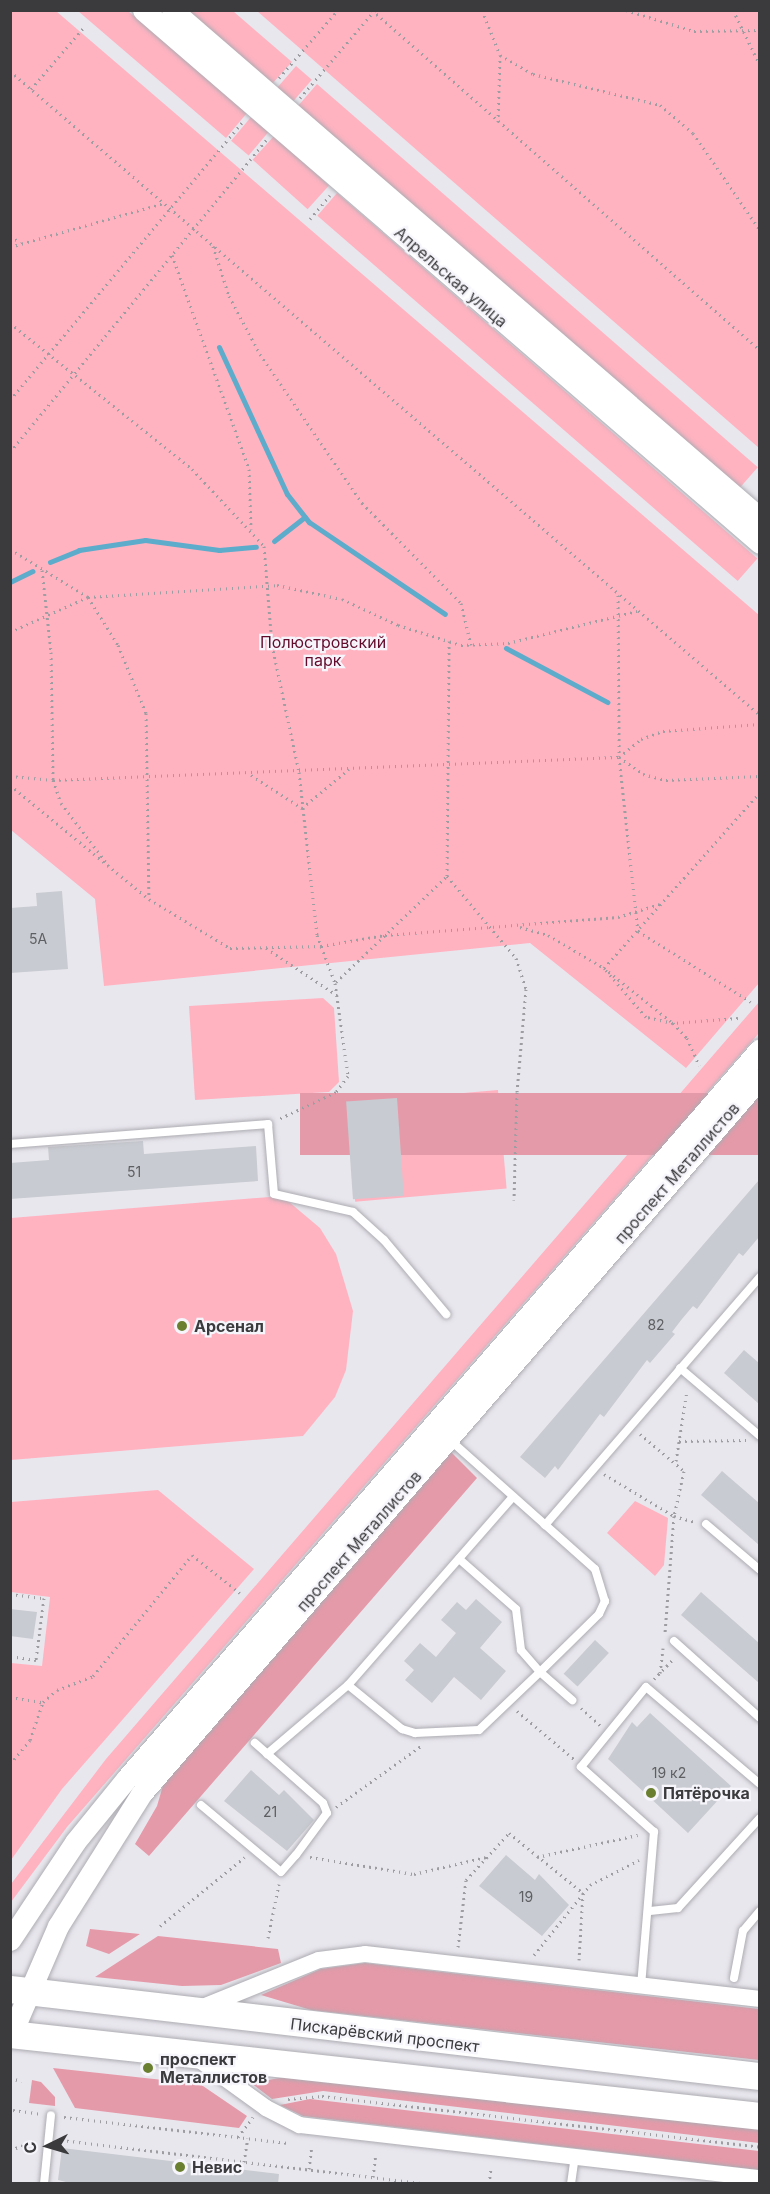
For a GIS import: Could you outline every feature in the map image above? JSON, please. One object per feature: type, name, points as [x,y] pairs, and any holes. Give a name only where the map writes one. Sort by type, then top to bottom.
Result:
[{"type":"main road","name":"Пискарёвский проспект","points":[[19,1990],[759,2076]]},
{"type":"main road","points":[[11,2035],[189,2052],[759,2116]]},
{"type":"street","name":"Апрельская улица","points":[[143,10],[759,543]]},
{"type":"street","name":"Апрельская улица","points":[[172,10],[759,518]]},
{"type":"street","name":"проспект Металлистов","points":[[11,2035],[19,1990],[141,1794],[759,1049]]},
{"type":"street","name":"проспект Металлистов","points":[[10,1941],[21,1918],[102,1809],[759,1078]]},
{"type":"street","points":[[197,2010],[319,1960],[365,1954],[759,2000]]},
{"type":"street","points":[[189,2052],[266,2108],[300,2125],[759,2178]]},
{"type":"lane","points":[[10,1144],[268,1124],[274,1194],[353,1212],[384,1240],[446,1314]]},
{"type":"lane","points":[[545,1525],[759,1277]]},
{"type":"lane","points":[[681,1368],[759,1436]]},
{"type":"lane","points":[[348,1685],[402,1729],[438,1733],[479,1730],[599,1614],[605,1600],[595,1569],[511,1499],[441,1431]]},
{"type":"lane","points":[[267,1754],[348,1685],[511,1499]]},
{"type":"lane","points":[[706,1524],[759,1570]]},
{"type":"lane","points":[[459,1558],[516,1609],[521,1650],[540,1672],[572,1700]]},
{"type":"lane","points":[[674,1641],[759,1718]]},
{"type":"lane","points":[[641,1986],[655,1852],[654,1832],[581,1767],[646,1687],[759,1784]]},
{"type":"lane","points":[[201,1805],[281,1872],[296,1855],[327,1813],[323,1803],[255,1743]]},
{"type":"lane","points":[[650,1911],[678,1908],[759,1818]]},
{"type":"lane","points":[[734,1978],[743,1931],[759,1911]]},
{"type":"lane","points":[[44,2184],[51,2115]]},
{"type":"lane","points":[[571,2184],[575,2156]]},
{"type":"path","points":[[297,58],[338,10]]},
{"type":"path","points":[[482,10],[500,55],[498,122]]},
{"type":"path","points":[[626,10],[694,30],[720,34],[743,29],[759,30]]},
{"type":"path","points":[[734,10],[759,65]]},
{"type":"path","points":[[318,76],[374,11],[759,350]]},
{"type":"path","points":[[31,88],[85,26]]},
{"type":"path","points":[[500,55],[532,74],[660,105],[693,133],[759,230]]},
{"type":"path","points":[[10,71],[759,715]]},
{"type":"path","points":[[10,400],[223,145]]},
{"type":"path","points":[[10,452],[77,374],[246,165]]},
{"type":"path","points":[[310,219],[342,182]]},
{"type":"path","points":[[10,247],[20,242],[164,203]]},
{"type":"path","points":[[10,236],[20,242]]},
{"type":"path","points":[[212,244],[229,296],[260,354],[362,503],[461,603],[471,645]]},
{"type":"path","points":[[172,255],[249,469],[251,530]]},
{"type":"path","points":[[10,323],[50,352],[192,469],[264,546],[272,645],[299,772],[321,946],[335,983],[348,1076],[336,1092],[268,1124]]},
{"type":"path","points":[[10,549],[88,597],[118,645],[146,713],[148,899]]},
{"type":"path","points":[[42,569],[48,614],[53,780],[61,803],[112,870]]},
{"type":"path","points":[[10,632],[88,597],[268,585],[342,599],[398,625],[449,641],[471,645],[508,643],[637,611]]},
{"type":"path","points":[[618,595],[619,757],[638,931]]},
{"type":"path","points":[[449,641],[447,876],[516,958],[526,989],[516,1092],[514,1200]]},
{"type":"path","points":[[10,776],[53,780],[249,774],[447,763],[619,757],[642,739],[663,731],[759,724]]},
{"type":"path","points":[[619,757],[643,774],[666,780],[759,776]]},
{"type":"path","points":[[302,808],[350,768]]},
{"type":"path","points":[[249,774],[302,808]]},
{"type":"path","points":[[10,785],[148,899],[230,948],[321,946],[386,935],[517,926],[636,914],[660,904]]},
{"type":"path","points":[[604,968],[759,792]]},
{"type":"path","points":[[335,983],[447,876]]},
{"type":"path","points":[[517,926],[548,936],[604,968],[673,1023],[687,1038],[699,1065]]},
{"type":"path","points":[[638,931],[751,1002]]},
{"type":"path","points":[[265,947],[337,995]]},
{"type":"path","points":[[604,968],[646,1017],[673,1023],[738,1018]]},
{"type":"path","points":[[676,1461],[689,1376]]},
{"type":"path","points":[[630,1426],[676,1461],[684,1471],[674,1516],[660,1673]]},
{"type":"path","points":[[679,1441],[748,1440]]},
{"type":"path","points":[[594,1467],[674,1516],[706,1524]]},
{"type":"path","points":[[10,1764],[30,1740],[43,1702],[57,1690],[93,1676],[192,1555],[240,1593]]},
{"type":"path","points":[[10,1594],[44,1598],[36,1660],[10,1656]]},
{"type":"path","points":[[646,1687],[683,1648]]},
{"type":"path","points":[[10,1697],[43,1702]]},
{"type":"path","points":[[572,1700],[609,1733]]},
{"type":"path","points":[[506,1702],[581,1767]]},
{"type":"path","points":[[327,1813],[438,1733]]},
{"type":"path","points":[[537,1857],[654,1832]]},
{"type":"path","points":[[458,1947],[466,1880],[509,1833],[583,1893]]},
{"type":"path","points":[[160,1926],[254,1849]]},
{"type":"path","points":[[534,1955],[583,1893],[655,1852]]},
{"type":"path","points":[[296,1855],[414,1874],[488,1856]]},
{"type":"path","points":[[268,1938],[281,1872]]},
{"type":"path","points":[[579,1960],[583,1893]]},
{"type":"path","points":[[10,2079],[22,2081]]},
{"type":"path","points":[[238,2137],[266,2108],[287,2099],[322,2096],[759,2147]]},
{"type":"path","points":[[13,2110],[289,2143]]},
{"type":"path","points":[[10,2150],[49,2138],[431,2184]]},
{"type":"path","points":[[244,2162],[248,2138]]},
{"type":"path","points":[[309,2169],[312,2146]]},
{"type":"path","points":[[373,2177],[376,2154]]},
{"type":"path","points":[[489,2184],[491,2167]]},
{"type":"green space","name":"Полюстровский парк","points":[[11,10],[56,11],[759,615],[759,983],[686,1068],[530,943],[104,986],[95,899],[11,830]]},
{"type":"green space","points":[[78,11],[128,11],[247,113],[226,138]]},
{"type":"green space","points":[[186,11],[233,11],[292,62],[272,84]]},
{"type":"green space","points":[[257,11],[759,11],[759,448]]},
{"type":"green space","points":[[296,66],[312,80],[292,102],[276,89]]},
{"type":"green space","points":[[317,84],[758,467],[738,490],[297,107]]},
{"type":"green space","points":[[251,117],[269,132],[249,156],[231,141]]},
{"type":"green space","points":[[274,136],[329,186],[308,209],[253,160]]},
{"type":"green space","points":[[337,193],[757,558],[738,581],[317,216]]},
{"type":"green space","points":[[323,998],[334,1008],[339,1082],[329,1092],[195,1100],[189,1006]]},
{"type":"green space","points":[[759,1002],[759,1033],[67,1827],[11,1902],[11,1884],[106,1759]]},
{"type":"green space","points":[[498,1090],[507,1189],[355,1202],[347,1103]]},
{"type":"green space","name":"Арсенал","points":[[282,1196],[320,1228],[336,1254],[353,1311],[346,1370],[335,1397],[303,1436],[11,1460],[11,1218]]},
{"type":"green space","points":[[158,1490],[254,1569],[62,1789],[11,1860],[11,1663],[42,1666],[50,1597],[11,1592],[11,1502]]},
{"type":"green space","points":[[635,1501],[668,1518],[664,1565],[655,1576],[607,1533]]},
{"type":"shaded area","points":[[300,1093],[759,1093],[759,1155],[300,1155]]},
{"type":"shaded area","points":[[450,1451],[477,1478],[149,1856],[135,1844],[157,1806],[164,1782]]},
{"type":"shaded area","points":[[90,1929],[140,1934],[109,1954],[86,1946]]},
{"type":"shaded area","points":[[158,1936],[278,1949],[281,1963],[221,1985],[182,1986],[95,1977]]},
{"type":"shaded area","points":[[365,1963],[759,2009],[759,2060],[311,2010],[261,1995],[321,1969]]},
{"type":"shaded area","points":[[53,2068],[200,2084],[247,2116],[239,2128],[75,2108]]},
{"type":"shaded area","points":[[291,2076],[759,2127],[759,2143],[323,2091],[272,2099],[251,2083]]},
{"type":"shaded area","points":[[32,2080],[41,2082],[55,2097],[55,2106],[29,2103]]},
{"type":"shaded area","points":[[310,2099],[759,2151],[759,2170],[303,2116],[280,2105]]},
{"type":"building","points":[[62,891],[68,969],[10,973],[10,908],[37,906],[36,893]]},
{"type":"building","points":[[397,1098],[404,1196],[353,1199],[346,1102]]},
{"type":"building","points":[[143,1141],[144,1154],[256,1146],[258,1181],[10,1199],[10,1163],[49,1160],[48,1147]]},
{"type":"building","points":[[759,1180],[759,1237],[743,1256],[739,1253],[697,1309],[693,1306],[672,1332],[675,1334],[650,1363],[647,1360],[604,1417],[600,1414],[558,1470],[555,1466],[545,1478],[520,1457]]},
{"type":"building","points":[[744,1350],[759,1363],[759,1404],[724,1373]]},
{"type":"building","points":[[722,1471],[759,1503],[759,1545],[701,1495]]},
{"type":"building","points":[[701,1592],[759,1643],[759,1683],[681,1615]]},
{"type":"building","points":[[476,1599],[502,1622],[480,1648],[506,1671],[481,1700],[454,1677],[432,1703],[405,1680],[414,1670],[404,1661],[420,1643],[436,1657],[456,1633],[441,1620],[457,1602],[466,1610]]},
{"type":"building","points":[[10,1609],[37,1612],[33,1639],[10,1636]]},
{"type":"building","points":[[595,1640],[609,1653],[578,1687],[564,1674]]},
{"type":"building","points":[[650,1713],[731,1786],[688,1833],[608,1759],[632,1722],[637,1727]]},
{"type":"building","points":[[251,1770],[279,1795],[284,1790],[314,1820],[287,1851],[224,1801]]},
{"type":"building","points":[[506,1855],[535,1880],[539,1874],[569,1905],[542,1936],[479,1886]]},
{"type":"building","points":[[62,2148],[279,2174],[278,2184],[74,2184],[58,2180]]},
{"type":"waterway","points":[[219,347],[287,494],[309,522],[445,614]]},
{"type":"waterway","points":[[274,541],[305,517]]},
{"type":"waterway","points":[[50,562],[79,550],[145,540],[219,550],[256,547]]},
{"type":"waterway","points":[[10,582],[33,571]]},
{"type":"waterway","points":[[506,648],[607,702]]},
{"type":"place","name":"Арсенал","points":[[182,1326]]},
{"type":"place","name":"Пятёрочка","points":[[651,1793]]},
{"type":"place","name":"проспект Металлистов","points":[[148,2068]]},
{"type":"place","name":"Невис","points":[[180,2167]]}]
